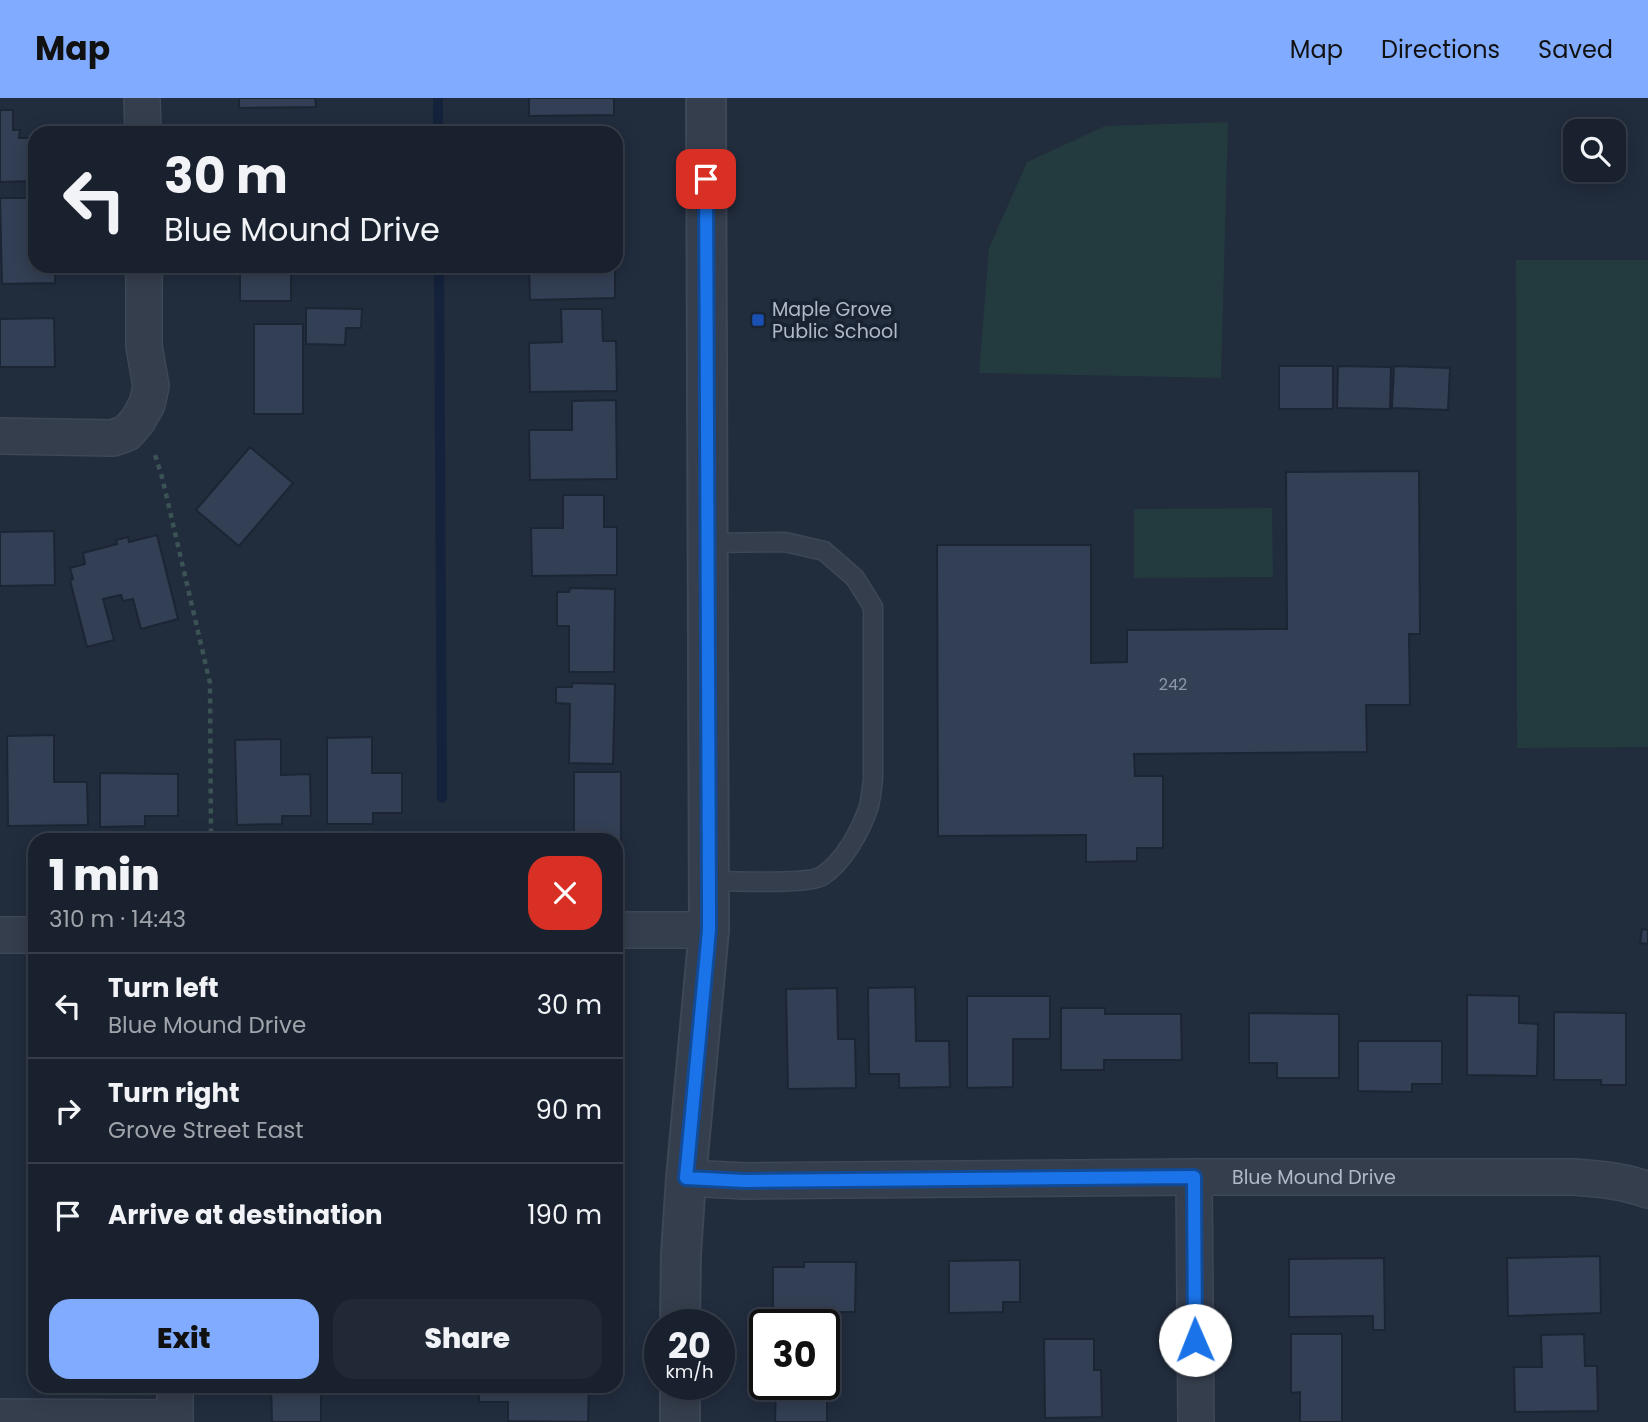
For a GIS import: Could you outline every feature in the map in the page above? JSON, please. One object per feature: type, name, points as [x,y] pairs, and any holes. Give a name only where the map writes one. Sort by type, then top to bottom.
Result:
[{"type":"street","points":[[142,98],[142,126]]},
{"type":"street","points":[[680,1309],[686,1178],[709,930],[706,98]]},
{"type":"street","points":[[0,436],[113,438],[127,433],[147,404],[151,386],[144,346],[144,273]]},
{"type":"street","points":[[623,930],[709,930]]},
{"type":"street","points":[[0,935],[28,935]]},
{"type":"street","points":[[1194,1177],[1196,1422]]},
{"type":"street","name":"Blue Mound Drive","points":[[686,1178],[745,1181],[1574,1177],[1608,1179],[1648,1190]]},
{"type":"street","points":[[680,1400],[680,1422]]},
{"type":"street","points":[[0,1417],[175,1409]]},
{"type":"lane","points":[[708,543],[785,542],[824,551],[855,578],[873,607],[873,779],[869,804],[859,830],[844,856],[820,877],[790,882],[710,881]]},
{"type":"path","points":[[154,453],[210,683],[211,833]]},
{"type":"green space","points":[[1228,122],[1221,378],[979,373],[989,248],[1027,162],[1105,126]]},
{"type":"green space","points":[[1516,260],[1648,260],[1648,747],[1517,748]]},
{"type":"green space","points":[[1272,508],[1273,577],[1134,578],[1134,509]]},
{"type":"building","points":[[239,98],[315,98],[316,107],[239,108]]},
{"type":"building","points":[[529,98],[614,98],[614,115],[529,116]]},
{"type":"building","points":[[0,110],[13,110],[13,130],[20,130],[19,138],[28,138],[28,181],[0,182]]},
{"type":"building","points":[[0,198],[28,198],[28,273],[55,273],[55,283],[2,284]]},
{"type":"building","points":[[240,273],[291,273],[291,301],[240,301]]},
{"type":"building","points":[[529,273],[615,273],[615,298],[530,300]]},
{"type":"building","points":[[306,308],[362,309],[361,328],[346,328],[345,345],[306,344]]},
{"type":"building","points":[[561,309],[602,309],[603,341],[616,341],[617,391],[530,392],[529,343],[562,342]]},
{"type":"building","points":[[54,318],[55,367],[0,367],[0,319]]},
{"type":"building","points":[[254,324],[303,324],[303,414],[254,414]]},
{"type":"building","points":[[1279,366],[1333,366],[1333,409],[1279,409]]},
{"type":"building","points":[[1338,366],[1391,367],[1390,409],[1337,408]]},
{"type":"building","points":[[1394,366],[1450,368],[1448,410],[1392,408]]},
{"type":"building","points":[[616,400],[617,479],[530,480],[529,430],[572,430],[572,401]]},
{"type":"building","points":[[250,447],[293,483],[239,546],[196,510]]},
{"type":"building","points":[[1419,471],[1420,634],[1409,634],[1410,705],[1366,705],[1367,752],[1134,754],[1135,776],[1163,776],[1163,848],[1137,848],[1137,861],[1086,862],[1086,835],[938,836],[937,545],[1091,545],[1091,663],[1127,662],[1127,630],[1287,629],[1286,472]]},
{"type":"building","points":[[563,495],[604,495],[604,527],[617,527],[617,575],[532,576],[531,528],[563,528]]},
{"type":"building","points":[[54,531],[55,585],[0,586],[0,532]]},
{"type":"building","points":[[157,535],[178,619],[141,629],[133,599],[123,601],[121,595],[103,599],[114,640],[87,647],[70,580],[73,579],[70,568],[85,564],[83,553],[117,544],[116,540],[128,537],[129,542]]},
{"type":"building","points":[[570,588],[615,589],[614,672],[569,672],[569,626],[557,626],[557,592],[569,592]]},
{"type":"building","points":[[572,683],[615,684],[613,764],[569,763],[570,704],[556,703],[556,687],[572,687]]},
{"type":"building","points":[[54,735],[54,782],[87,782],[88,825],[8,826],[7,736]]},
{"type":"building","points":[[372,737],[372,773],[402,773],[402,813],[373,813],[373,824],[327,824],[327,738]]},
{"type":"building","points":[[281,739],[281,775],[310,774],[311,816],[282,816],[282,824],[237,825],[235,740]]},
{"type":"building","points":[[574,772],[621,772],[621,833],[574,833]]},
{"type":"building","points":[[100,773],[178,774],[178,816],[145,816],[145,826],[100,827]]},
{"type":"building","points":[[1642,929],[1648,930],[1648,944],[1640,943]]},
{"type":"building","points":[[915,987],[916,1041],[949,1041],[950,1087],[899,1088],[899,1074],[869,1074],[868,988]]},
{"type":"building","points":[[837,988],[838,1039],[855,1039],[856,1088],[788,1089],[786,989]]},
{"type":"building","points":[[1467,995],[1519,996],[1519,1023],[1538,1024],[1537,1076],[1467,1075]]},
{"type":"building","points":[[967,996],[1050,996],[1050,1039],[1013,1039],[1013,1087],[967,1088]]},
{"type":"building","points":[[1061,1008],[1105,1008],[1105,1014],[1181,1014],[1182,1060],[1104,1060],[1104,1070],[1061,1070]]},
{"type":"building","points":[[1554,1012],[1626,1013],[1626,1085],[1601,1085],[1601,1080],[1554,1080]]},
{"type":"building","points":[[1249,1013],[1339,1014],[1339,1078],[1277,1078],[1277,1063],[1249,1063]]},
{"type":"building","points":[[1358,1041],[1442,1041],[1442,1084],[1412,1084],[1412,1092],[1358,1091]]},
{"type":"building","points":[[1600,1256],[1601,1313],[1508,1316],[1507,1258]]},
{"type":"building","points":[[1384,1258],[1385,1330],[1373,1330],[1373,1316],[1289,1317],[1289,1259]]},
{"type":"building","points":[[1020,1260],[1020,1302],[1003,1302],[1003,1312],[949,1313],[949,1261]]},
{"type":"building","points":[[804,1262],[856,1262],[855,1312],[840,1312],[840,1309],[773,1309],[773,1267],[804,1267]]},
{"type":"building","points":[[1291,1334],[1342,1334],[1342,1422],[1300,1422],[1300,1392],[1291,1393]]},
{"type":"building","points":[[1584,1334],[1585,1366],[1597,1366],[1598,1411],[1515,1412],[1514,1367],[1542,1367],[1541,1335]]},
{"type":"building","points":[[1044,1339],[1094,1339],[1094,1370],[1101,1370],[1102,1417],[1045,1418]]},
{"type":"building","points":[[271,1393],[321,1393],[321,1422],[272,1422]]},
{"type":"building","points":[[479,1393],[589,1393],[588,1422],[508,1421],[508,1402],[479,1402]]},
{"type":"building","points":[[776,1400],[827,1400],[827,1422],[775,1422]]},
{"type":"waterway","points":[[438,98],[438,126]]},
{"type":"waterway","points":[[439,273],[442,798]]},
{"type":"place","name":"Maple Grove Public School","points":[[758,320]]},
{"type":"route","points":[[706,179],[709,930],[686,1178],[745,1181],[1194,1177],[1195,1340]]}]
